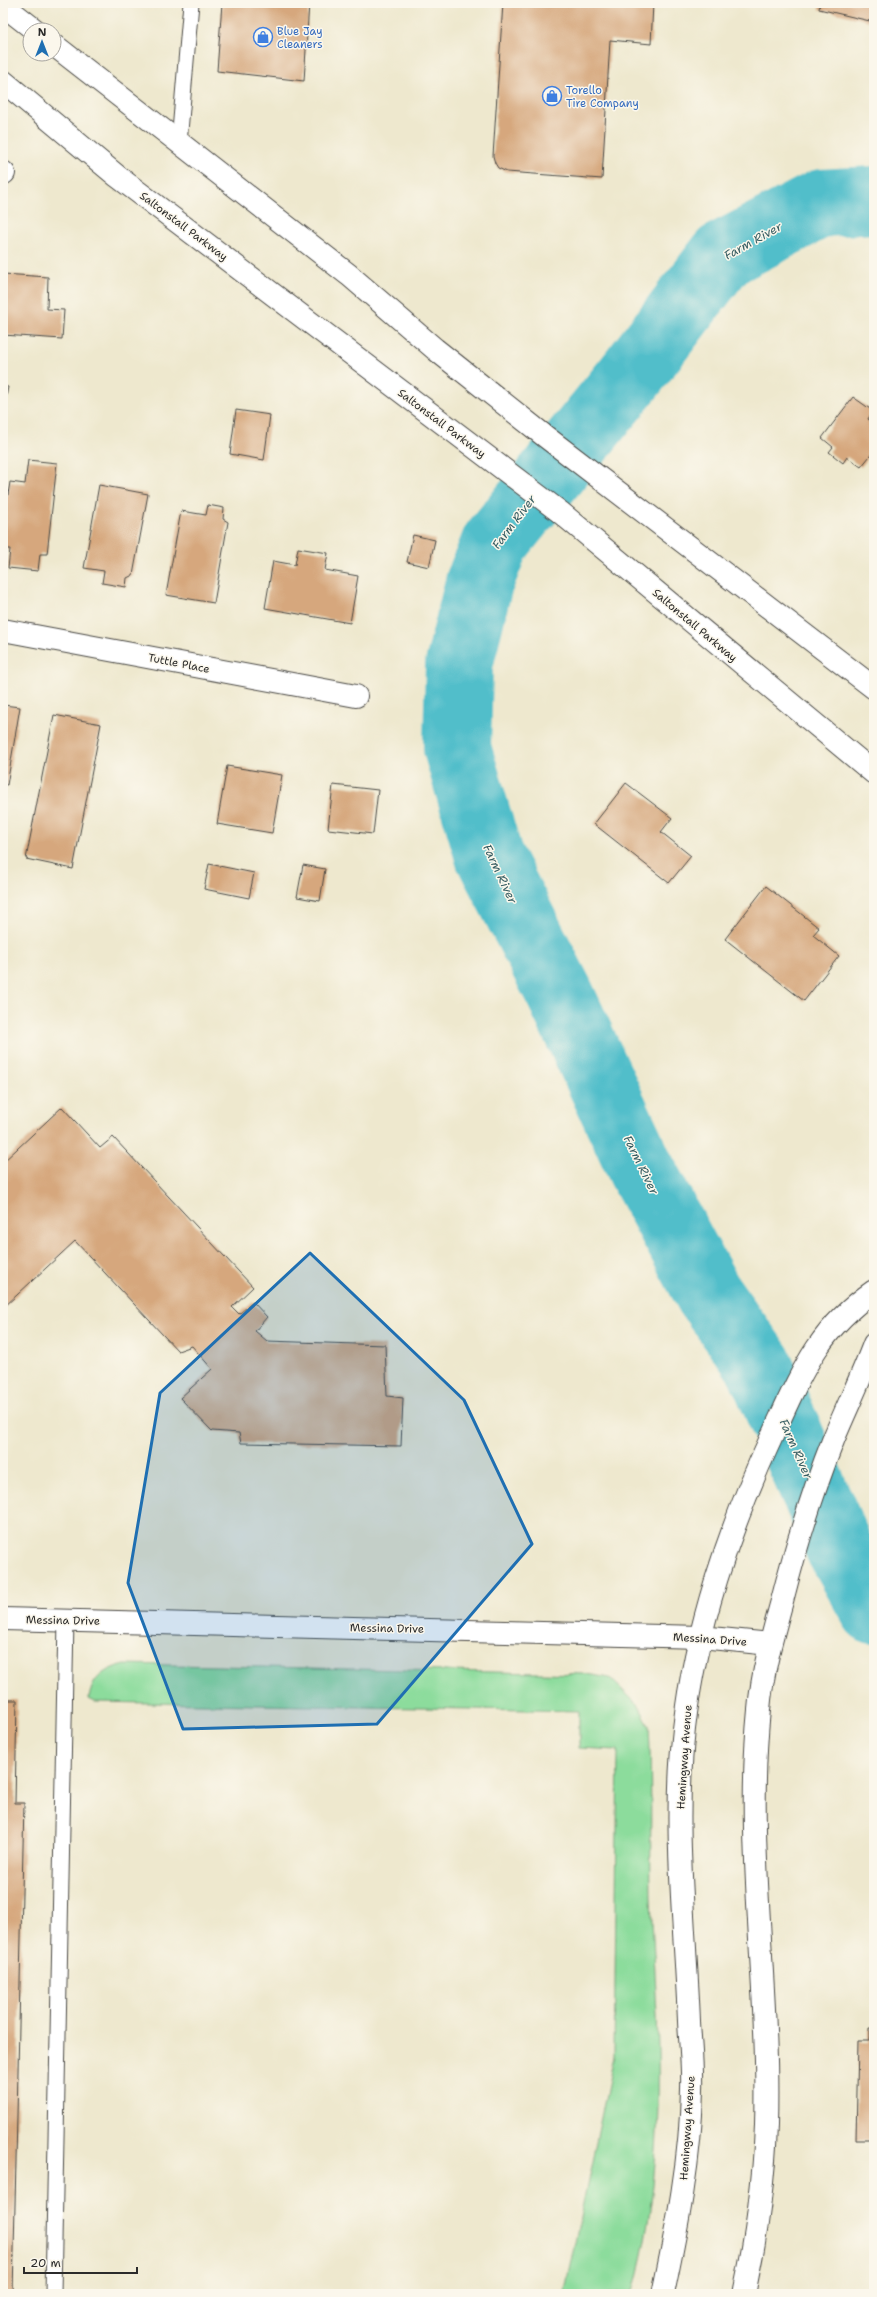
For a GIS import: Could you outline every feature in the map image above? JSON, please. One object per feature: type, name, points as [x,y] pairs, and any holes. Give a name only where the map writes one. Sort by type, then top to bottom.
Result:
[{"type":"main road","points":[[3,5],[25,22]]},
{"type":"main road","points":[[62,51],[349,275],[435,349],[546,437],[874,688]]},
{"type":"main road","name":"Saltonstall Parkway","points":[[3,81],[118,176],[560,512],[874,773]]},
{"type":"main road","name":"Tuttle Place","points":[[3,630],[356,696]]},
{"type":"main road","name":"Hemingway Avenue","points":[[663,2294],[682,2190],[692,2089],[681,1867],[680,1786],[684,1729],[700,1637],[726,1555],[761,1460],[803,1368],[835,1322],[852,1306],[874,1291]]},
{"type":"main road","points":[[744,2294],[762,2189],[766,2125],[765,2044],[758,1913],[755,1753],[759,1708],[770,1644],[804,1523],[834,1440],[874,1344]]},
{"type":"main road","name":"Messina Drive","points":[[3,1619],[700,1637],[770,1644]]},
{"type":"lane","points":[[180,143],[191,3]]},
{"type":"lane","points":[[52,2294],[66,1620]]},
{"type":"highlighted area","points":[[310,1253],[464,1400],[532,1544],[377,1724],[183,1729],[128,1583],[160,1393]]},
{"type":"green space","points":[[125,1664],[586,1674],[610,1678],[639,1706],[649,1725],[651,1897],[658,2031],[658,2107],[653,2183],[648,2221],[632,2294],[564,2294],[614,2056],[618,1750],[579,1748],[579,1711],[95,1702],[89,1699],[93,1685],[101,1675],[111,1668]]},
{"type":"building","name":"Blue Jay Cleaners","points":[[222,3],[309,3],[304,81],[217,71]]},
{"type":"building","name":"Torello Tire Company","points":[[503,3],[653,3],[651,44],[610,40],[602,179],[507,172],[498,168],[495,163],[493,156]]},
{"type":"building","points":[[820,3],[874,3],[874,22],[819,9]]},
{"type":"building","points":[[3,274],[48,277],[47,309],[64,310],[62,339],[3,335]]},
{"type":"building","points":[[3,386],[8,387],[4,408],[3,408]]},
{"type":"building","points":[[853,397],[873,411],[868,419],[874,424],[874,451],[861,467],[847,457],[843,463],[829,452],[833,447],[822,438]]},
{"type":"building","points":[[236,410],[270,415],[264,460],[230,454]]},
{"type":"building","points":[[28,460],[57,463],[47,554],[40,554],[38,571],[8,568],[10,549],[3,549],[3,495],[8,495],[10,482],[25,484]]},
{"type":"building","points":[[99,485],[148,494],[133,575],[127,578],[126,587],[102,583],[104,571],[84,568]]},
{"type":"building","points":[[208,505],[224,508],[223,519],[228,522],[214,603],[166,595],[181,511],[206,515]]},
{"type":"building","points":[[413,535],[435,540],[429,567],[407,562]]},
{"type":"building","points":[[298,548],[328,553],[325,570],[358,576],[350,623],[265,608],[273,561],[295,565]]},
{"type":"building","points":[[3,705],[20,707],[7,785],[3,784]]},
{"type":"building","points":[[54,715],[101,724],[73,869],[26,859]]},
{"type":"building","points":[[227,766],[282,775],[272,833],[217,824]]},
{"type":"building","points":[[626,783],[672,818],[661,832],[691,856],[669,883],[594,824]]},
{"type":"building","points":[[333,785],[378,790],[373,834],[328,829]]},
{"type":"building","points":[[209,864],[254,873],[249,898],[204,889]]},
{"type":"building","points":[[303,865],[325,869],[320,901],[297,897]]},
{"type":"building","points":[[766,886],[819,928],[813,935],[839,956],[804,1001],[725,939]]},
{"type":"building","points":[[62,1107],[100,1148],[113,1137],[253,1287],[232,1307],[239,1314],[253,1302],[267,1317],[255,1331],[267,1341],[385,1345],[387,1396],[403,1398],[401,1446],[241,1443],[239,1433],[212,1431],[180,1398],[212,1369],[192,1346],[178,1351],[75,1241],[3,1308],[3,1170],[5,1168],[3,1162]]},
{"type":"building","points":[[3,1700],[17,1700],[15,1803],[24,1803],[13,2294],[3,2294]]},
{"type":"building","points":[[869,2028],[874,2028],[874,2140],[856,2140],[858,2041],[869,2041]]},
{"type":"waterway","name":"Farm River","points":[[874,200],[822,203],[723,255],[629,378],[495,543],[479,583],[459,665],[457,748],[489,856],[560,994],[641,1169],[709,1295],[759,1365],[839,1548],[874,1610]]},
{"type":"place","name":"Blue Jay Cleaners","points":[[263,37]]},
{"type":"place","name":"Torello Tire Company","points":[[552,96]]}]
